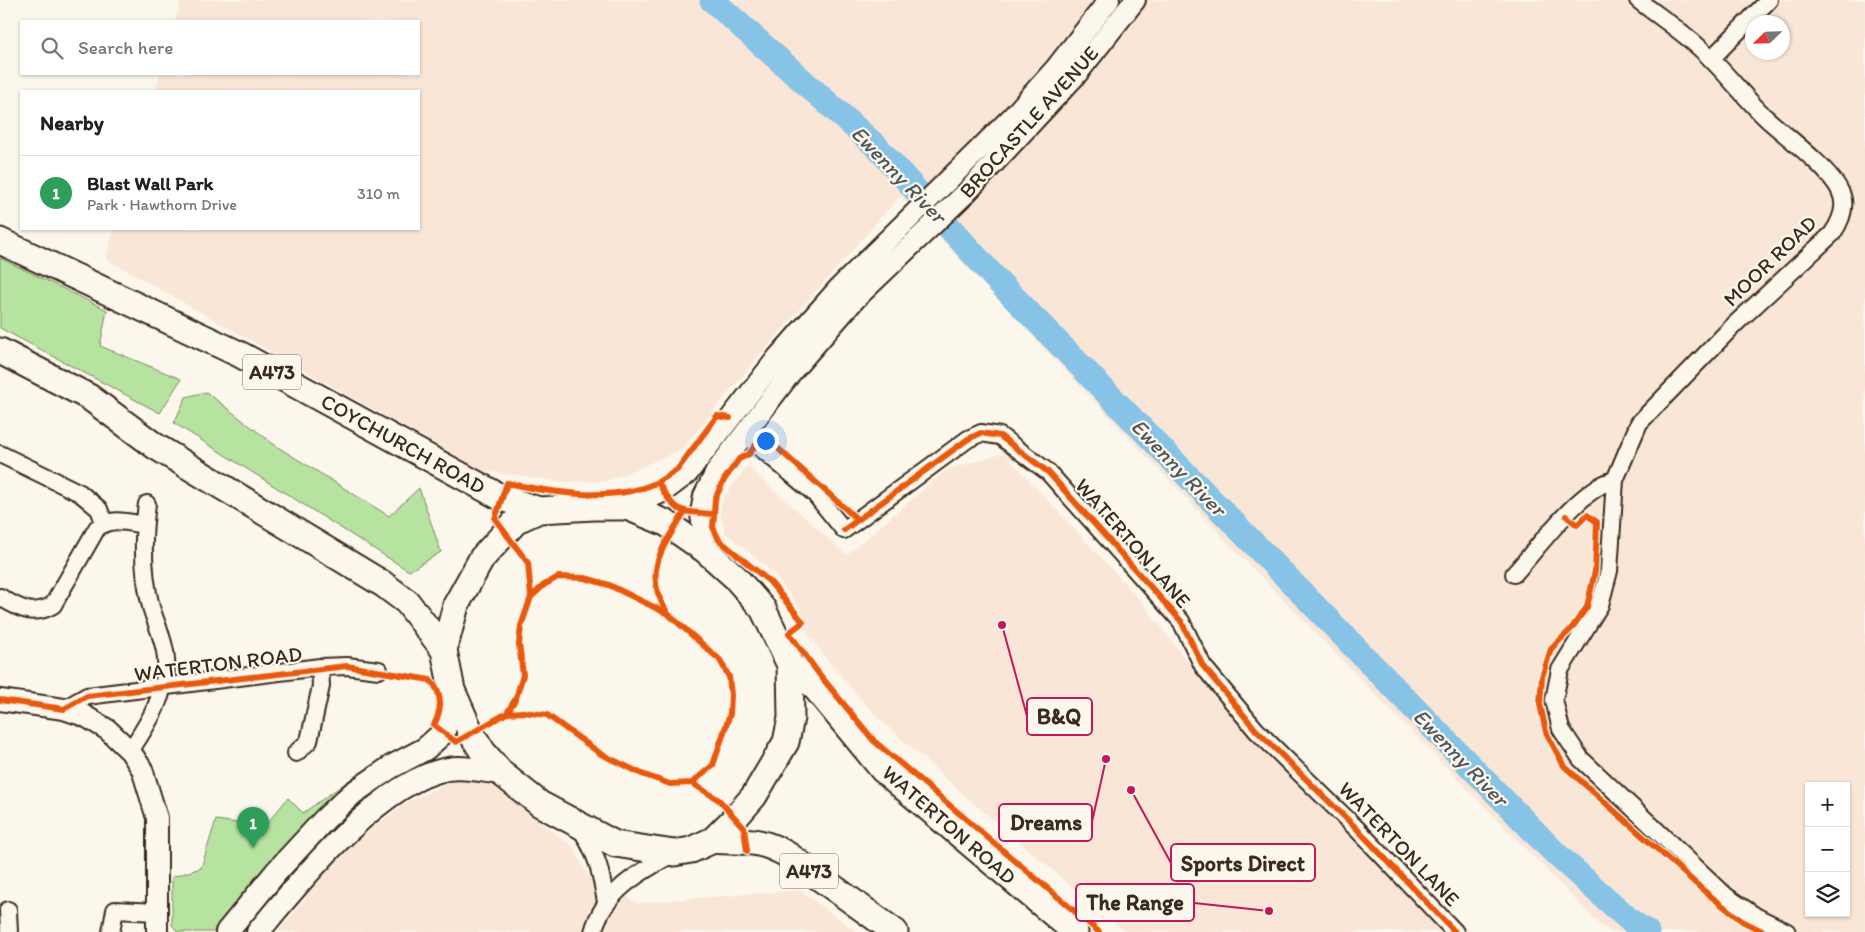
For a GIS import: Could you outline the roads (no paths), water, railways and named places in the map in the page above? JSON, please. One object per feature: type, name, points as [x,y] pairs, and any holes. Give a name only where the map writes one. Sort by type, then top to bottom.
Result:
[{"type":"main road","name":"COYCHURCH ROAD","points":[[0,241],[241,355],[502,498],[539,510]]},
{"type":"main road","points":[[0,351],[89,397],[155,446],[383,584],[407,602],[444,650]]},
{"type":"main road","points":[[627,507],[666,523],[705,550],[735,577],[763,609],[790,665],[791,718],[786,742],[754,796],[713,840],[691,850],[674,853],[615,844],[580,828],[540,804],[501,773],[483,752],[471,733],[452,690],[444,650],[456,604],[482,558],[517,520],[539,510],[627,507]]},
{"type":"main road","name":"WATERTON ROAD","points":[[790,665],[814,686],[883,770],[1075,932]]},
{"type":"main road","points":[[226,932],[277,871],[346,799],[391,766],[425,749],[444,732],[452,690]]},
{"type":"main road","points":[[258,932],[305,875],[361,819],[399,790],[434,772],[449,768],[501,773]]},
{"type":"main road","name":"A473","points":[[713,840],[754,841],[771,845],[788,855],[895,932]]},
{"type":"street","name":"BROCASTLE AVENUE","points":[[627,507],[664,492],[687,474],[778,357],[839,288],[1013,116],[1056,68],[1109,0]]},
{"type":"street","name":"BROCASTLE AVENUE","points":[[705,550],[701,513],[704,496],[718,470],[793,370],[856,298],[966,193],[1076,75],[1135,0]]},
{"type":"street","name":"MOOR ROAD","points":[[1638,0],[1711,59],[1748,101],[1833,180],[1843,199],[1843,211],[1840,222],[1832,234],[1734,325],[1639,423],[1615,480],[1609,571],[1600,604],[1560,670],[1554,700],[1561,729],[1581,759],[1726,896],[1757,917],[1787,932]]},
{"type":"street","points":[[1711,59],[1768,0]]},
{"type":"street","name":"WATERTON LANE","points":[[744,434],[814,493],[844,530],[968,439],[981,433],[1000,436],[1048,472],[1181,622],[1203,666],[1256,730],[1357,829],[1455,932]]},
{"type":"street","points":[[0,454],[80,493],[99,509],[104,522]]},
{"type":"street","points":[[1514,574],[1584,496],[1605,482],[1615,480]]},
{"type":"street","points":[[130,751],[154,711],[162,688],[166,659],[144,573],[142,546],[147,504]]},
{"type":"street","points":[[0,596],[29,611],[44,610],[53,605],[91,536],[104,522],[122,520],[144,525]]},
{"type":"street","name":"WATERTON ROAD","points":[[64,709],[87,696],[320,668],[347,666],[379,670]]},
{"type":"street","points":[[296,754],[309,741],[320,686],[320,668]]},
{"type":"street","points":[[0,700],[64,709],[85,716],[108,730],[130,751],[142,769],[157,818],[157,932]]},
{"type":"street","points":[[580,828],[595,851],[606,902]]},
{"type":"street","points":[[593,932],[606,902],[637,874],[674,853]]},
{"type":"street","points":[[8,910],[9,932]]},
{"type":"street","points":[[111,932],[114,910],[157,912]]},
{"type":"waterway","name":"Ewenny River","points":[[712,0],[877,147],[995,278],[1556,854],[1633,923],[1647,932]]},
{"type":"place","name":"B&Q","points":[[1002,625]]},
{"type":"place","name":"Dreams","points":[[1106,759]]},
{"type":"place","name":"Sports Direct","points":[[1131,790]]},
{"type":"place","name":"Blast Wall Park","points":[[253,848]]},
{"type":"place","name":"The Range","points":[[1269,911]]}]
